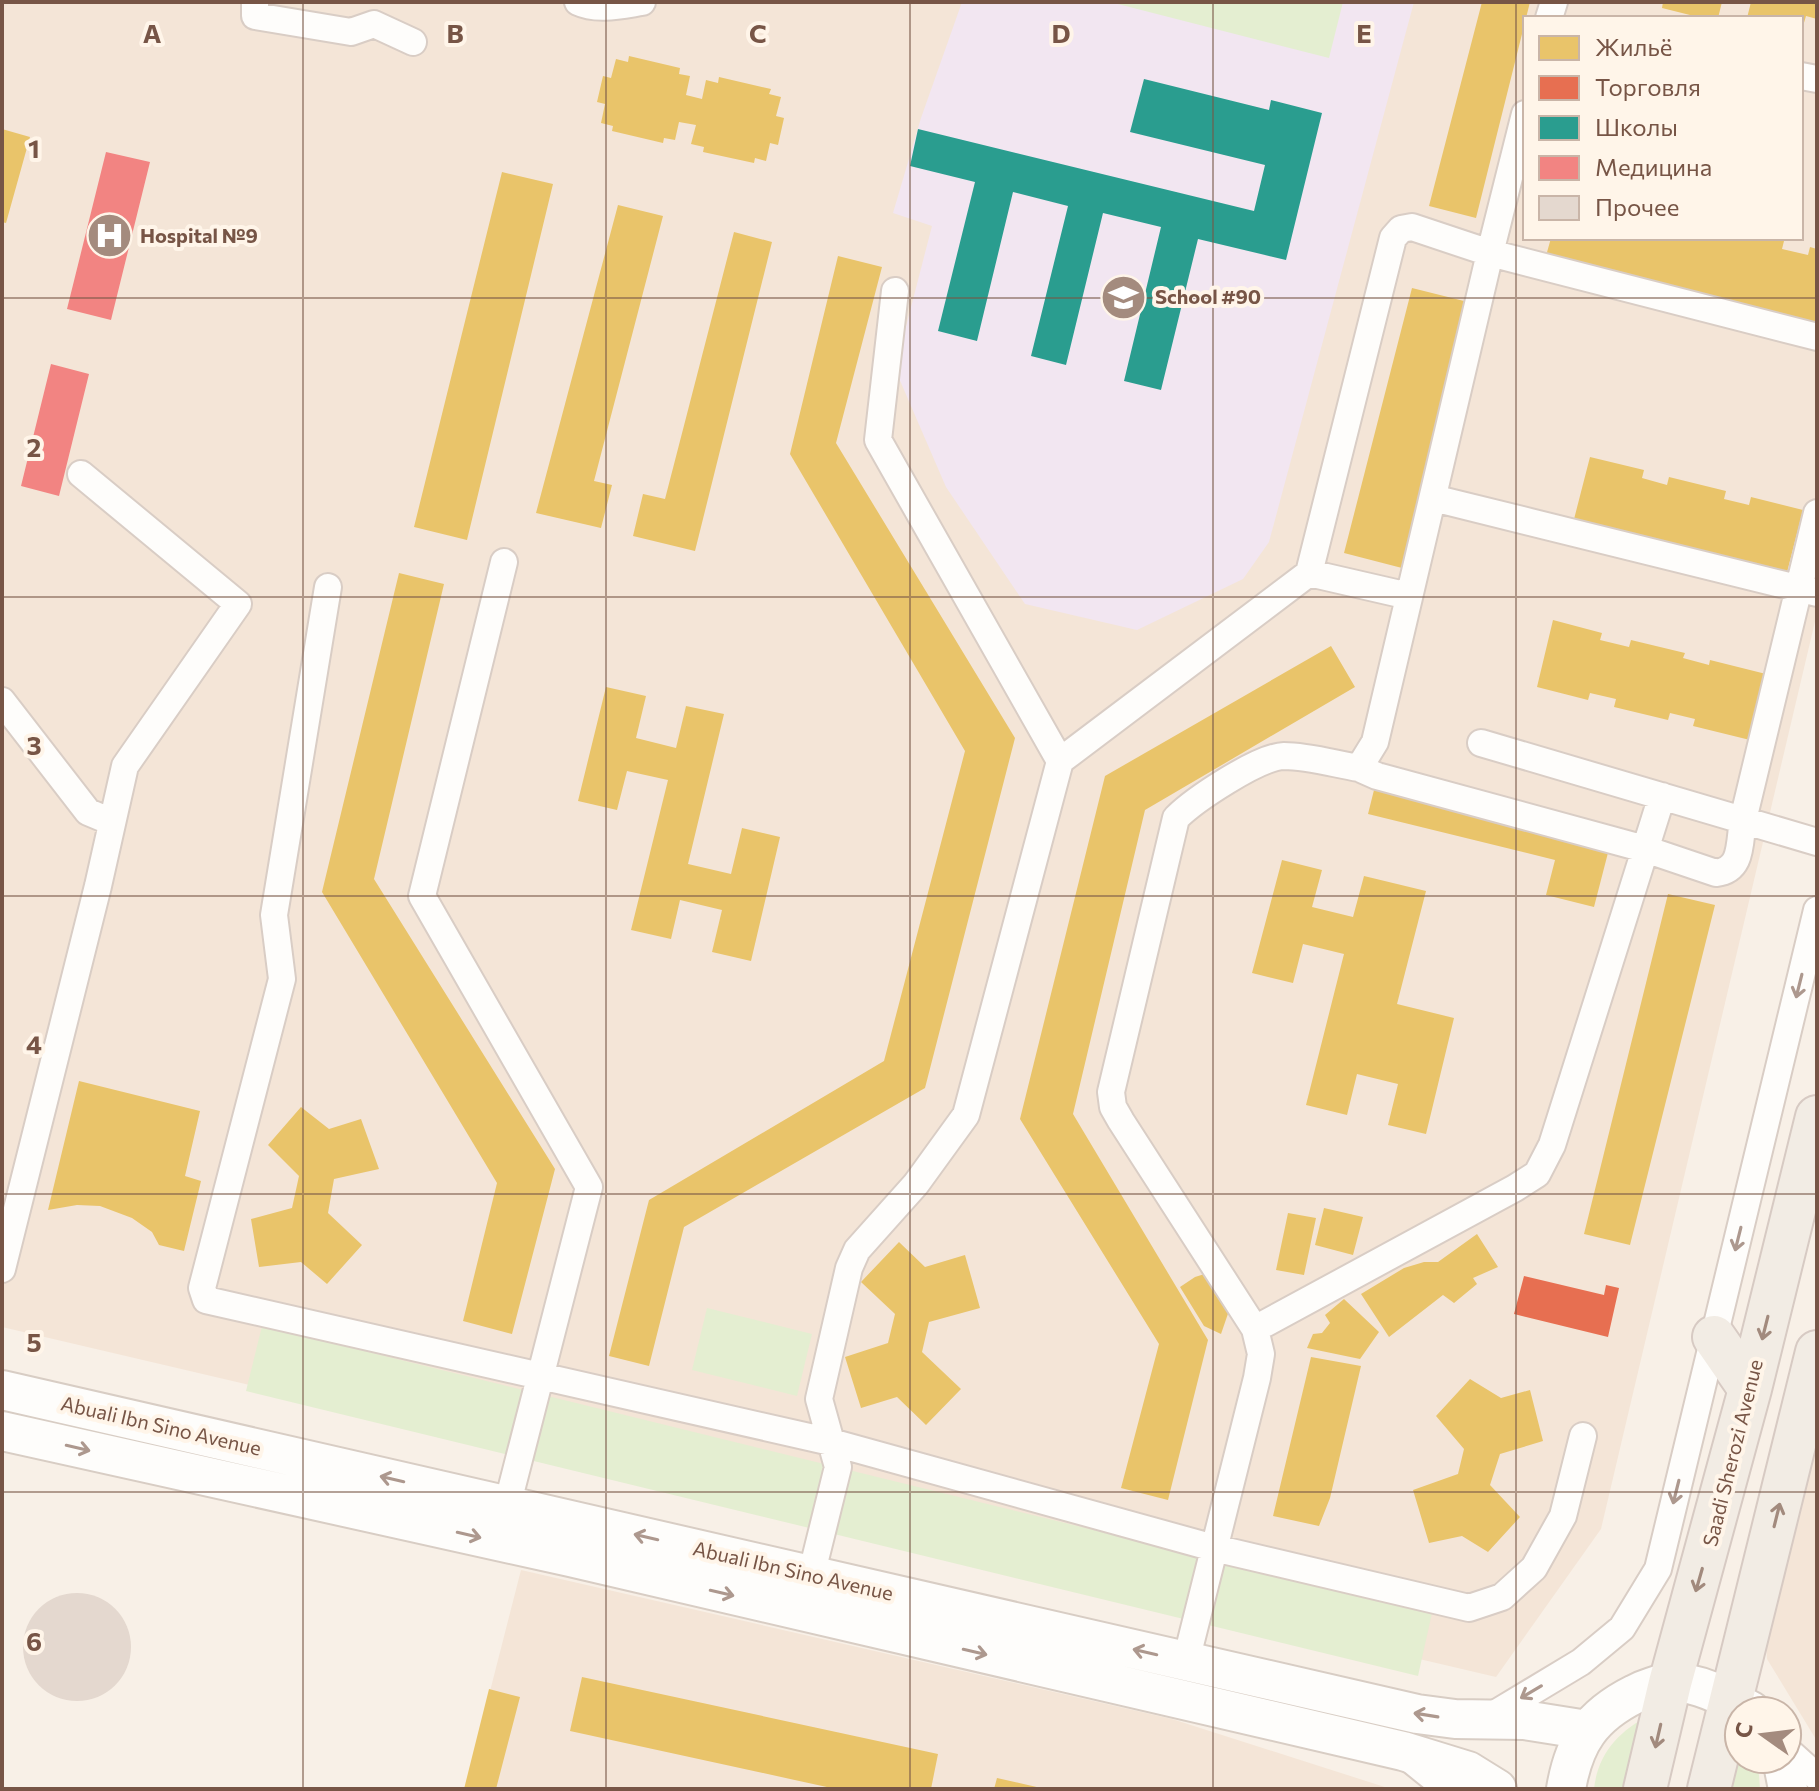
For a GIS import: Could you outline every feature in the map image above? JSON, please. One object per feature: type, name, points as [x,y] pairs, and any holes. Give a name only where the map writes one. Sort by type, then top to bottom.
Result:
[{"type":"main road","name":"Saadi Sherozi Avenue","points":[[1645,1789],[1670,1683],[1750,1389],[1817,1117]]},
{"type":"main road","points":[[1714,1337],[1750,1389]]},
{"type":"main road","points":[[1744,1695],[1803,1463],[1817,1352]]},
{"type":"main road","name":"Abuali Ibn Sino Avenue","points":[[2,1390],[1417,1714],[1455,1719],[1524,1720],[1587,1730]]},
{"type":"main road","name":"Abuali Ibn Sino Avenue","points":[[2,1431],[570,1557],[1399,1751],[1468,1771],[1497,1789]]},
{"type":"main road","points":[[1566,1789],[1571,1760],[1587,1730],[1611,1706],[1643,1690],[1670,1683],[1710,1690],[1723,1696]]},
{"type":"main road","points":[[1709,1789],[1723,1752]]},
{"type":"street","points":[[255,2],[255,16],[351,32],[374,24],[413,42]]},
{"type":"street","points":[[578,2],[611,7],[642,2]]},
{"type":"street","points":[[1359,768],[1375,742],[1523,122]]},
{"type":"street","points":[[802,1612],[838,1467],[819,1399],[849,1268],[857,1250],[916,1184],[966,1115],[1060,761],[1309,573],[1393,238],[1401,229],[1412,227],[1490,253],[1817,337]]},
{"type":"street","points":[[895,291],[878,440],[1060,761]]},
{"type":"street","points":[[2,1269],[125,766],[238,604],[81,474]]},
{"type":"street","points":[[1433,498],[1808,591]]},
{"type":"street","points":[[1186,1661],[1261,1354],[1255,1329],[1113,1107],[1111,1092],[1176,818],[1191,803],[1270,758],[1285,756],[1359,768],[1377,776],[1645,849],[1716,873],[1728,872],[1736,864],[1743,820],[1808,591],[1817,513]]},
{"type":"street","points":[[504,562],[422,896],[589,1187],[507,1506]]},
{"type":"street","points":[[1309,573],[1409,596]]},
{"type":"street","points":[[328,587],[274,915],[282,979],[202,1288],[206,1300],[831,1442],[1214,1548],[1469,1608],[1502,1597],[1534,1568],[1563,1516],[1583,1436]]},
{"type":"street","points":[[2,701],[88,812],[112,822]]},
{"type":"street","points":[[1481,743],[1817,842]]},
{"type":"street","points":[[1255,1329],[1537,1174],[1552,1145],[1662,796]]},
{"type":"street","points":[[1488,1718],[1581,1662],[1622,1628],[1658,1569],[1817,910]]},
{"type":"street","points":[[1399,1751],[1447,1789]]},
{"type":"shaded area","points":[[2,2],[1817,2],[1817,613],[1601,1529],[1496,1677],[2,1327]]},
{"type":"shaded area","name":"School #90","points":[[962,2],[1414,2],[1269,542],[1243,579],[1137,630],[1025,604],[946,487],[895,369],[932,226],[893,213],[921,118]]},
{"type":"shaded area","points":[[1817,1414],[1817,1741],[1803,1718],[1803,1695],[1789,1695],[1767,1659],[1764,1616]]},
{"type":"shaded area","points":[[521,1570],[1172,1719],[1391,1789],[465,1789]]},
{"type":"green space","points":[[1110,2],[1343,2],[1329,58]]},
{"type":"green space","points":[[707,1308],[812,1334],[797,1396],[692,1370]]},
{"type":"green space","points":[[262,1326],[1432,1613],[1418,1676],[246,1391]]},
{"type":"green space","points":[[1650,1715],[1631,1789],[1594,1789],[1600,1764],[1612,1744],[1629,1728]]},
{"type":"green space","points":[[1728,1775],[1759,1775],[1760,1789],[1724,1789]]},
{"type":"building: Жильё","points":[[1482,2],[1530,2],[1526,16],[1523,16],[1523,30],[1476,218],[1429,206]]},
{"type":"building: Жильё","points":[[1663,2],[1722,2],[1718,16],[1694,16],[1662,8]]},
{"type":"building: Жильё","points":[[1751,2],[1817,2],[1817,19],[1806,16],[1803,26],[1803,16],[1748,16]]},
{"type":"building: Жильё","points":[[629,56],[680,68],[679,74],[690,76],[686,95],[702,99],[706,80],[718,83],[719,77],[771,89],[769,94],[781,97],[776,116],[784,118],[778,145],[770,143],[766,161],[755,158],[754,163],[703,152],[704,147],[691,144],[696,125],[679,122],[675,140],[664,138],[663,143],[612,131],[613,126],[601,123],[605,104],[597,102],[603,76],[611,78],[616,59],[628,62]]},
{"type":"building: Жильё","points":[[2,129],[30,137],[6,223],[2,222]]},
{"type":"building: Жильё","points":[[502,172],[553,184],[467,540],[414,527]]},
{"type":"building: Жильё","points":[[618,205],[663,216],[594,481],[612,485],[601,528],[536,513]]},
{"type":"building: Жильё","points":[[734,232],[772,242],[695,551],[633,536],[643,494],[665,499]]},
{"type":"building: Жильё","points":[[1550,240],[1780,240],[1784,241],[1782,249],[1808,255],[1810,247],[1817,249],[1817,331],[1790,324],[1792,317],[1767,311],[1765,318],[1544,263]]},
{"type":"building: Жильё","points":[[838,256],[882,267],[836,443],[1015,738],[925,1088],[684,1227],[649,1366],[609,1356],[649,1200],[884,1061],[965,751],[790,454]]},
{"type":"building: Жильё","points":[[1412,288],[1468,302],[1402,568],[1344,553]]},
{"type":"building: Жильё","points":[[1590,457],[1644,470],[1642,478],[1667,485],[1669,477],[1726,491],[1724,499],[1749,505],[1751,497],[1803,510],[1785,580],[1734,567],[1736,559],[1710,553],[1708,561],[1652,546],[1654,539],[1628,532],[1626,540],[1572,527]]},
{"type":"building: Жильё","points":[[399,573],[444,584],[374,879],[555,1169],[512,1334],[463,1321],[497,1183],[322,892]]},
{"type":"building: Жильё","points":[[1553,620],[1602,633],[1600,640],[1629,647],[1631,640],[1685,653],[1683,658],[1709,665],[1710,660],[1766,674],[1750,740],[1693,726],[1695,719],[1670,713],[1668,720],[1614,707],[1616,699],[1590,693],[1588,700],[1537,687]]},
{"type":"building: Жильё","points":[[1331,646],[1355,687],[1145,810],[1073,1114],[1208,1340],[1168,1500],[1121,1488],[1159,1344],[1020,1119],[1105,776]]},
{"type":"building: Жильё","points":[[606,687],[646,696],[636,738],[676,748],[686,706],[724,714],[688,864],[731,874],[742,828],[780,837],[751,961],[712,952],[722,910],[680,900],[671,939],[631,930],[668,780],[627,771],[617,810],[578,801]]},
{"type":"building: Жильё","points":[[1375,786],[1610,845],[1594,907],[1546,895],[1555,860],[1368,814]]},
{"type":"building: Жильё","points":[[1282,860],[1322,870],[1312,907],[1353,917],[1364,876],[1426,891],[1397,1004],[1454,1018],[1426,1134],[1388,1125],[1398,1084],[1357,1074],[1347,1115],[1306,1105],[1344,954],[1303,944],[1293,983],[1252,973]]},
{"type":"building: Жильё","points":[[1668,894],[1715,905],[1630,1245],[1584,1234]]},
{"type":"building: Жильё","points":[[79,1081],[200,1111],[185,1176],[201,1181],[184,1251],[159,1245],[152,1232],[132,1218],[100,1206],[77,1205],[48,1210]]},
{"type":"building: Жильё","points":[[301,1107],[329,1129],[361,1119],[379,1169],[334,1179],[328,1213],[362,1245],[327,1284],[301,1262],[259,1267],[251,1219],[292,1208],[299,1176],[268,1145]]},
{"type":"building: Жильё","points":[[1324,1208],[1363,1217],[1353,1255],[1315,1245]]},
{"type":"building: Жильё","points":[[1288,1213],[1316,1218],[1304,1275],[1276,1270]]},
{"type":"building: Жильё","points":[[1477,1234],[1498,1267],[1473,1278],[1477,1284],[1454,1303],[1443,1295],[1389,1337],[1361,1294],[1404,1268],[1424,1262],[1438,1262]]},
{"type":"building: Жильё","points":[[899,1242],[925,1267],[965,1255],[980,1308],[929,1322],[922,1352],[961,1389],[926,1425],[897,1397],[861,1408],[845,1357],[888,1343],[895,1314],[861,1282]]},
{"type":"building: Жильё","points":[[1214,1271],[1232,1302],[1221,1334],[1204,1326],[1180,1287],[1195,1277]]},
{"type":"building: Жильё","points":[[1344,1299],[1379,1332],[1360,1359],[1307,1348],[1313,1334],[1322,1333],[1330,1323],[1325,1315]]},
{"type":"building: Жильё","points":[[1311,1357],[1361,1366],[1330,1498],[1319,1526],[1273,1516]]},
{"type":"building: Жильё","points":[[1470,1379],[1501,1398],[1530,1390],[1543,1441],[1500,1454],[1490,1485],[1520,1517],[1488,1552],[1462,1536],[1429,1543],[1413,1490],[1458,1474],[1464,1449],[1436,1416]]},
{"type":"building: Жильё","points":[[582,1677],[938,1754],[931,1789],[836,1789],[570,1731]]},
{"type":"building: Жильё","points":[[489,1689],[520,1697],[496,1789],[464,1789]]},
{"type":"building: Жильё","points":[[997,1778],[1041,1788],[1041,1789],[994,1789]]},
{"type":"building: Торговля","points":[[1524,1276],[1604,1295],[1606,1285],[1619,1288],[1608,1337],[1514,1314]]},
{"type":"building: Школы","points":[[1144,79],[1269,110],[1271,100],[1322,113],[1286,260],[1198,239],[1161,390],[1124,381],[1161,227],[1103,213],[1066,365],[1031,356],[1068,206],[1013,192],[977,341],[938,331],[975,182],[910,166],[918,129],[1254,211],[1265,165],[1130,132]]},
{"type":"building: Медицина","name":"Hospital №9","points":[[106,152],[150,162],[111,320],[67,309]]},
{"type":"building: Медицина","points":[[51,364],[89,374],[59,496],[21,486]]},
{"type":"building: Прочее","points":[[77,1593],[98,1597],[115,1609],[127,1626],[131,1647],[127,1668],[115,1685],[98,1697],[77,1701],[56,1697],[39,1685],[27,1668],[23,1647],[27,1626],[39,1609],[56,1597]]},
{"type":"place","name":"Hospital №9","points":[[109,236]]},
{"type":"place","name":"School #90","points":[[1124,297]]}]
